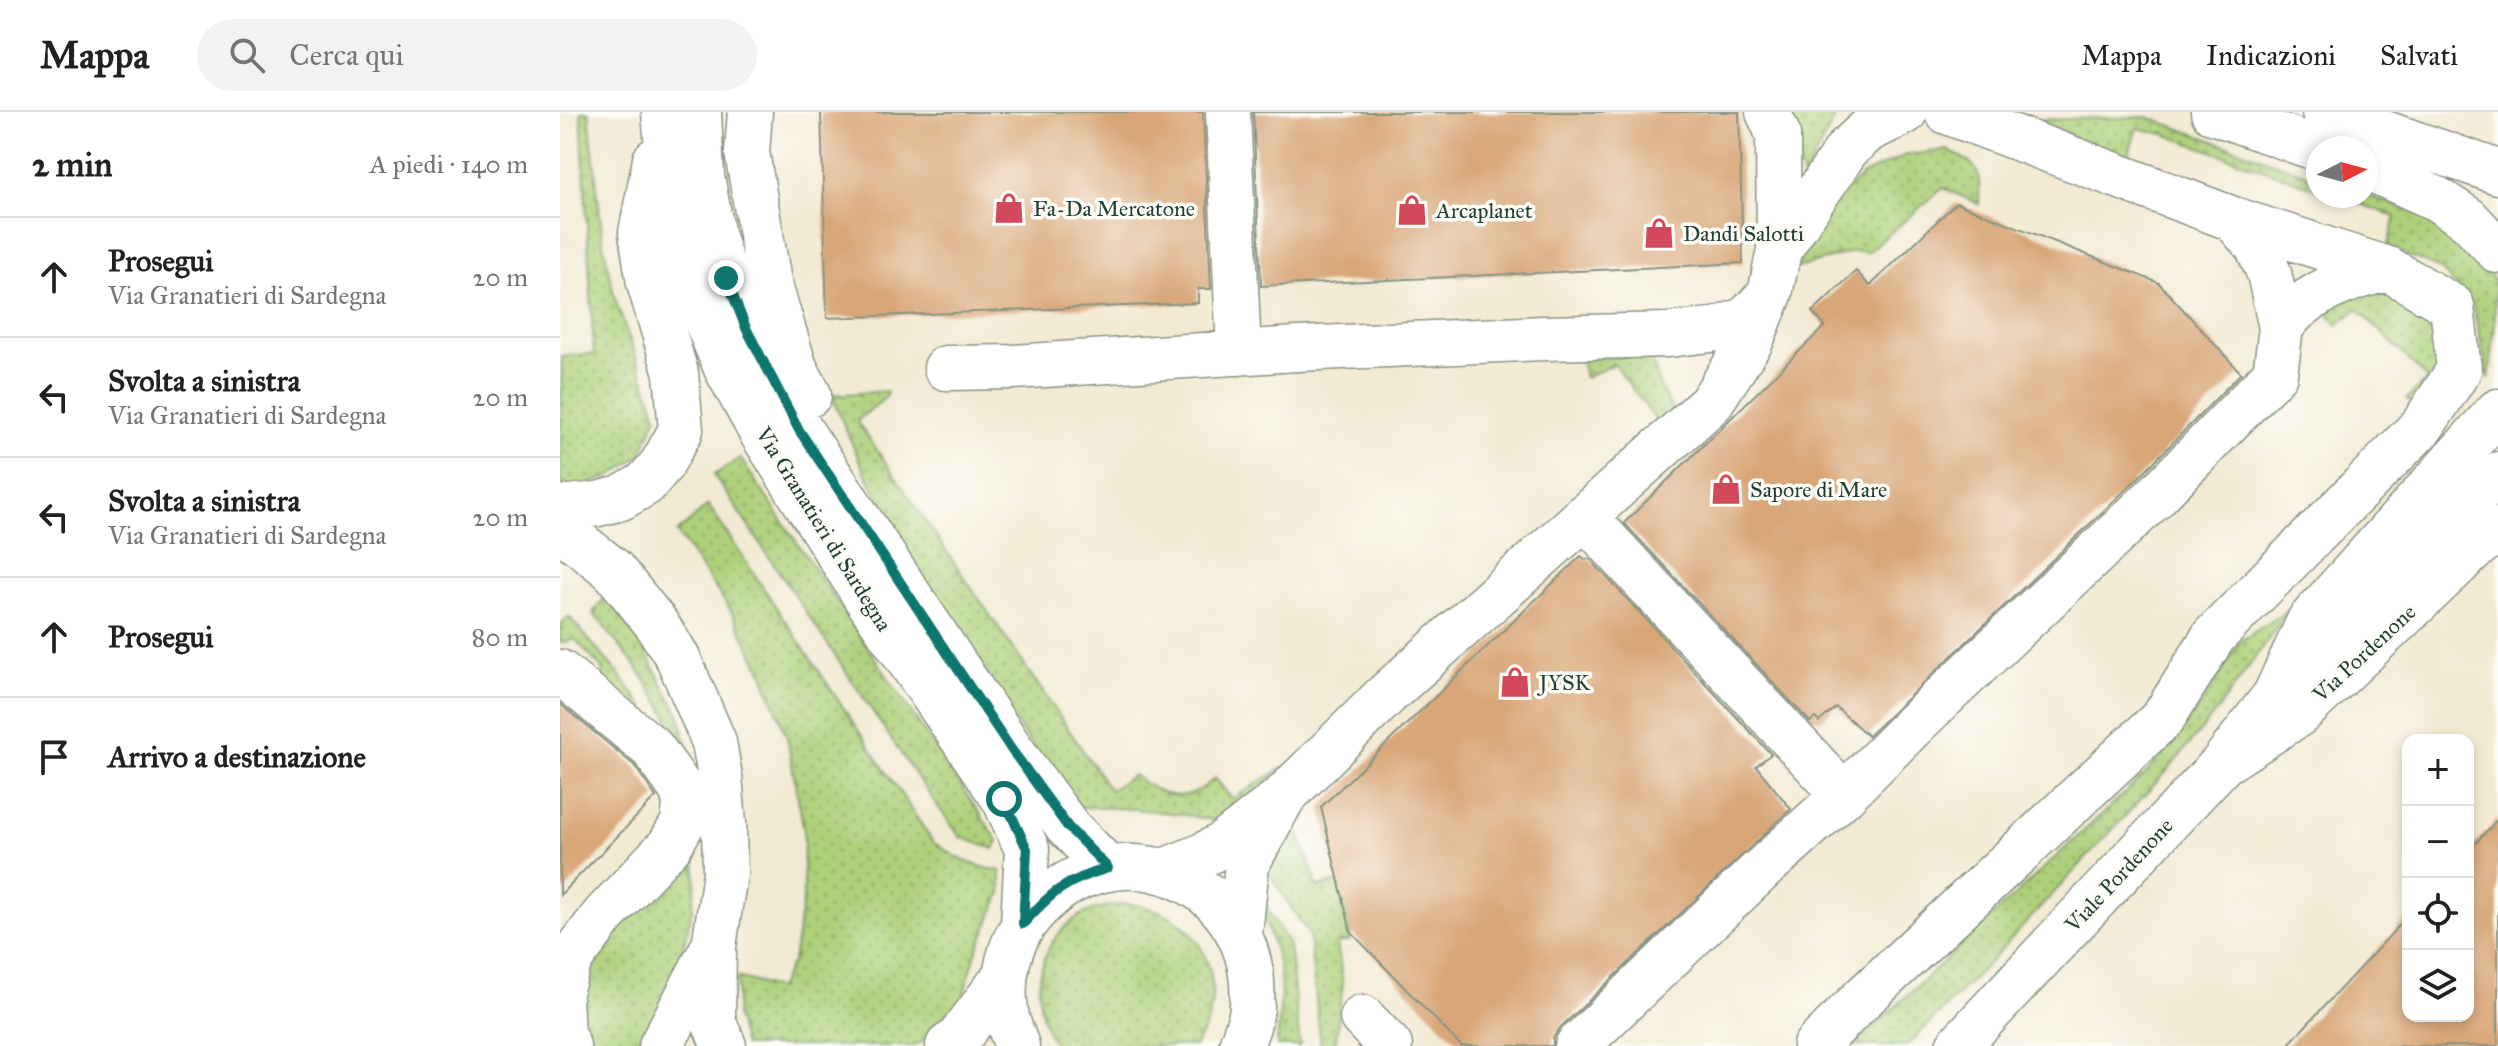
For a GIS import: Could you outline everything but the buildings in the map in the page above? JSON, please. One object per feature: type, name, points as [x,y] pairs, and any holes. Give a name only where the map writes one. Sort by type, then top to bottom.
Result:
[{"type":"street","points":[[750,112],[747,152],[769,282],[795,368],[837,445],[866,529]]},
{"type":"street","points":[[1228,112],[1239,353]]},
{"type":"street","points":[[1164,871],[1201,856],[1242,832],[1284,796],[1387,694],[1710,404],[1751,341],[1770,294],[1779,250],[1778,134],[1768,112]]},
{"type":"street","points":[[1779,250],[1847,149],[1868,130],[1905,112]]},
{"type":"street","points":[[1815,1046],[2163,718],[2214,636],[2422,426],[2459,370],[2452,306],[2388,269],[2233,219],[1947,112]]},
{"type":"street","points":[[2213,112],[2306,145]]},
{"type":"street","points":[[2324,112],[2498,172]]},
{"type":"street","points":[[676,113],[702,176],[713,237],[726,278],[746,328],[789,413],[1011,749],[1068,827],[1108,868]]},
{"type":"street","points":[[560,508],[621,498],[645,484],[662,464],[681,430],[676,373],[649,283],[641,233],[676,113]]},
{"type":"street","name":"Via Granatieri di Sardegna","points":[[676,113],[672,205],[693,290],[726,368],[761,432],[866,598],[1004,799],[1027,849],[1023,924]]},
{"type":"street","points":[[2378,172],[2437,199],[2468,219],[2498,251]]},
{"type":"street","points":[[1577,1046],[2156,496],[2275,374],[2281,328],[2269,273],[2257,246],[2233,219]]},
{"type":"street","points":[[2281,328],[2290,314],[2330,288],[2357,276],[2388,269]]},
{"type":"street","points":[[946,368],[1013,367],[1530,338],[1668,335],[1719,329],[1746,319],[1770,294]]},
{"type":"street","name":"Viale Pordenone","points":[[2272,699],[2309,621],[2498,411]]},
{"type":"street","name":"Viale Pordenone","points":[[1958,1046],[2221,765],[2272,699],[2498,474]]},
{"type":"street","points":[[1584,516],[1844,795]]},
{"type":"street","points":[[560,528],[613,570],[655,622],[678,658],[714,742],[724,823],[725,874],[714,946],[713,1020],[724,1046]]},
{"type":"street","name":"Via Pordenone","points":[[2221,765],[2299,714],[2478,545],[2498,530]]},
{"type":"street","points":[[560,672],[652,748],[682,790],[685,805],[683,823],[670,845],[604,915],[570,960],[560,991]]},
{"type":"street","points":[[1240,935],[1247,864],[1284,796]]},
{"type":"street","name":"Via Granatieri di Sardegna","points":[[1017,1046],[1006,1012],[1005,976],[1011,949],[1023,924],[1046,897],[1075,878],[1108,868],[1136,866],[1164,871],[1195,885],[1221,907],[1240,935],[1252,970],[1251,1033]]},
{"type":"street","points":[[661,1046],[714,946]]},
{"type":"street","points":[[948,1046],[958,1039],[1005,976]]},
{"type":"street","points":[[560,998],[562,1033],[568,1046]]},
{"type":"green space","points":[[581,112],[589,112],[603,243],[615,299],[657,415],[641,455],[608,478],[573,488],[560,482],[562,356],[594,354]]},
{"type":"green space","points":[[1786,112],[1838,112],[1803,179]]},
{"type":"green space","points":[[2147,117],[2306,174],[2306,185],[2164,134],[2137,128],[2127,159],[2028,120]]},
{"type":"green space","points":[[1947,150],[1976,169],[1979,204],[1943,188],[1868,252],[1854,251],[1797,268],[1817,215],[1863,175],[1906,155]]},
{"type":"green space","points":[[2378,199],[2440,222],[2473,253],[2495,281],[2495,324],[2489,380],[2473,306],[2441,269],[2387,247],[2396,217],[2371,208],[2378,208]]},
{"type":"green space","points":[[2401,286],[2438,327],[2444,352],[2422,411],[2407,399],[2428,379],[2358,309],[2337,325],[2329,314],[2346,295]]},
{"type":"green space","points":[[1651,355],[1659,385],[1675,416],[1664,431],[1614,364],[1585,378],[1581,359]]},
{"type":"green space","points":[[887,391],[887,396],[857,421],[1110,790],[1133,775],[1161,792],[1177,796],[1193,793],[1215,778],[1232,799],[1290,763],[1222,822],[1148,810],[1074,807],[917,580],[831,395]]},
{"type":"green space","points":[[740,458],[998,841],[994,849],[960,837],[714,475]]},
{"type":"green space","points":[[708,505],[933,842],[965,861],[1001,871],[1001,893],[976,953],[962,1000],[946,1025],[913,1046],[744,1046],[736,1016],[738,977],[778,989],[793,960],[803,900],[804,831],[787,737],[761,669],[731,611],[677,533]]},
{"type":"green space","points":[[606,596],[641,644],[680,716],[692,773],[666,713],[637,668],[593,613]]},
{"type":"green space","points":[[2290,609],[2217,711],[2167,771],[1907,1046],[1853,1046],[2147,772],[2202,704],[2239,642]]},
{"type":"green space","points":[[569,617],[645,709],[657,739],[602,689],[603,670],[575,639],[560,643],[560,625]]},
{"type":"green space","points":[[694,823],[696,883],[692,910],[675,981],[644,1046],[582,1046],[579,973]]},
{"type":"green space","points":[[1296,824],[1318,887],[1339,882],[1351,932],[1349,941],[1337,943],[1343,984],[1335,1046],[1321,1046],[1309,935],[1266,869]]},
{"type":"green space","points":[[1261,898],[1289,945],[1300,1046],[1277,1046],[1279,969]]},
{"type":"green space","points":[[1129,904],[1156,910],[1174,919],[1202,949],[1212,982],[1209,1016],[1203,1032],[1194,1046],[1056,1046],[1046,1028],[1039,989],[1041,969],[1048,951],[1058,934],[1073,920],[1092,910]]},
{"type":"place","name":"Fa-Da Mercatone","points":[[1009,208]]},
{"type":"place","name":"Arcaplanet","points":[[1412,210]]},
{"type":"place","name":"Dandi Salotti","points":[[1659,233]]},
{"type":"place","name":"Sapore di Mare","points":[[1726,489]]},
{"type":"place","name":"JYSK","points":[[1515,682]]},
{"type":"route","points":[[726,278],[746,328],[799,430],[1011,749],[1068,827],[1108,868],[1075,878],[1046,897],[1023,924],[1027,849],[1004,799]]}]
